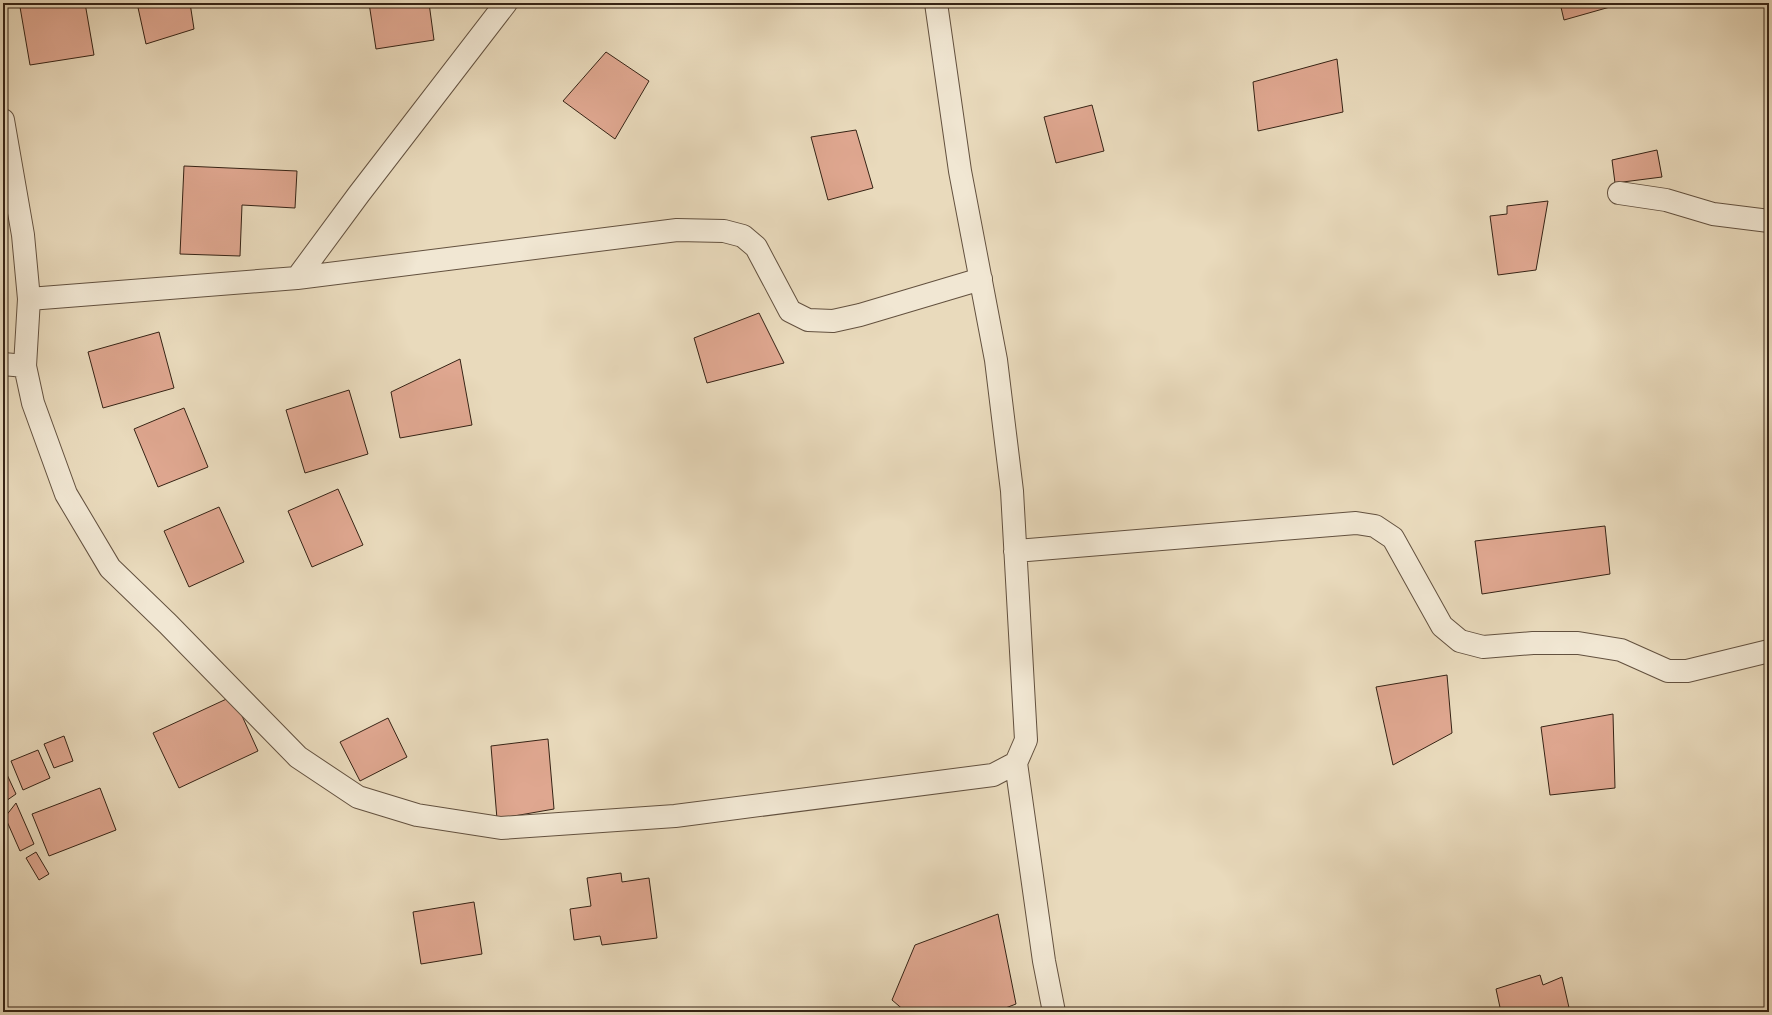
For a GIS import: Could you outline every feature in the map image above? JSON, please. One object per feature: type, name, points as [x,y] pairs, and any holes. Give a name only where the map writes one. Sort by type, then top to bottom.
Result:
[{"type":"street","points":[[297,278],[359,194],[506,3]]},
{"type":"street","points":[[936,3],[960,171],[996,360],[1012,491],[1026,740],[1016,763],[1044,960],[1054,1012]]},
{"type":"street","points":[[3,120],[23,234],[29,298],[25,366],[33,404],[66,494],[110,568],[184,640],[298,757],[358,796],[417,816],[501,828],[675,816],[993,776],[1016,763]]},
{"type":"street","points":[[1619,193],[1666,200],[1713,214],[1769,221]]},
{"type":"street","points":[[29,298],[297,278],[677,230],[724,231],[743,236],[756,247],[790,311],[808,320],[833,321],[860,315],[980,279]]},
{"type":"street","points":[[3,364],[25,366]]},
{"type":"street","points":[[1015,551],[1356,523],[1375,526],[1392,538],[1442,626],[1460,641],[1483,648],[1533,643],[1578,643],[1622,650],[1668,671],[1687,671],[1769,651]]},
{"type":"building","points":[[38,3],[85,3],[94,55],[30,65],[20,7]]},
{"type":"building","points":[[137,3],[190,3],[194,29],[146,44]]},
{"type":"building","points":[[369,3],[429,3],[434,40],[376,49]]},
{"type":"building","points":[[1560,3],[1624,3],[1564,20]]},
{"type":"building","points":[[606,52],[649,81],[615,139],[563,101]]},
{"type":"building","points":[[1337,59],[1343,112],[1258,131],[1253,82]]},
{"type":"building","points":[[1092,105],[1104,151],[1056,163],[1044,117]]},
{"type":"building","points":[[856,130],[873,188],[828,200],[811,137]]},
{"type":"building","points":[[1657,150],[1662,177],[1615,183],[1612,160]]},
{"type":"building","points":[[184,166],[297,171],[295,208],[242,205],[240,256],[180,254]]},
{"type":"building","points":[[1548,201],[1536,270],[1498,275],[1490,216],[1507,214],[1507,206]]},
{"type":"building","points":[[759,313],[784,363],[707,383],[694,338]]},
{"type":"building","points":[[159,332],[174,388],[103,408],[88,352]]},
{"type":"building","points":[[460,359],[472,425],[400,438],[391,392]]},
{"type":"building","points":[[349,390],[368,454],[305,473],[286,410]]},
{"type":"building","points":[[184,408],[208,467],[158,487],[134,429]]},
{"type":"building","points":[[338,489],[363,545],[312,567],[288,511]]},
{"type":"building","points":[[219,507],[244,562],[189,587],[164,531]]},
{"type":"building","points":[[1605,526],[1610,574],[1482,594],[1475,541]]},
{"type":"building","points":[[1447,675],[1452,733],[1393,765],[1376,687]]},
{"type":"building","points":[[233,696],[258,751],[179,788],[153,733]]},
{"type":"building","points":[[1613,714],[1615,788],[1550,795],[1541,727]]},
{"type":"building","points":[[388,718],[407,757],[360,781],[340,742]]},
{"type":"building","points":[[64,736],[73,761],[54,768],[44,744]]},
{"type":"building","points":[[548,739],[554,809],[497,819],[491,746]]},
{"type":"building","points":[[38,750],[50,778],[23,790],[11,761]]},
{"type":"building","points":[[3,766],[16,794],[3,803]]},
{"type":"building","points":[[100,788],[116,830],[49,856],[32,814]]},
{"type":"building","points":[[16,803],[34,844],[20,851],[5,817]]},
{"type":"building","points":[[36,852],[49,874],[39,880],[26,858]]},
{"type":"building","points":[[621,873],[622,882],[649,878],[657,938],[602,945],[600,936],[574,940],[570,909],[591,906],[587,878]]},
{"type":"building","points":[[474,902],[482,954],[421,964],[413,912]]},
{"type":"building","points":[[998,914],[1016,1004],[995,1012],[906,1012],[892,1000],[915,945]]},
{"type":"building","points":[[1540,975],[1543,985],[1562,977],[1570,1012],[1501,1012],[1496,989]]}]
